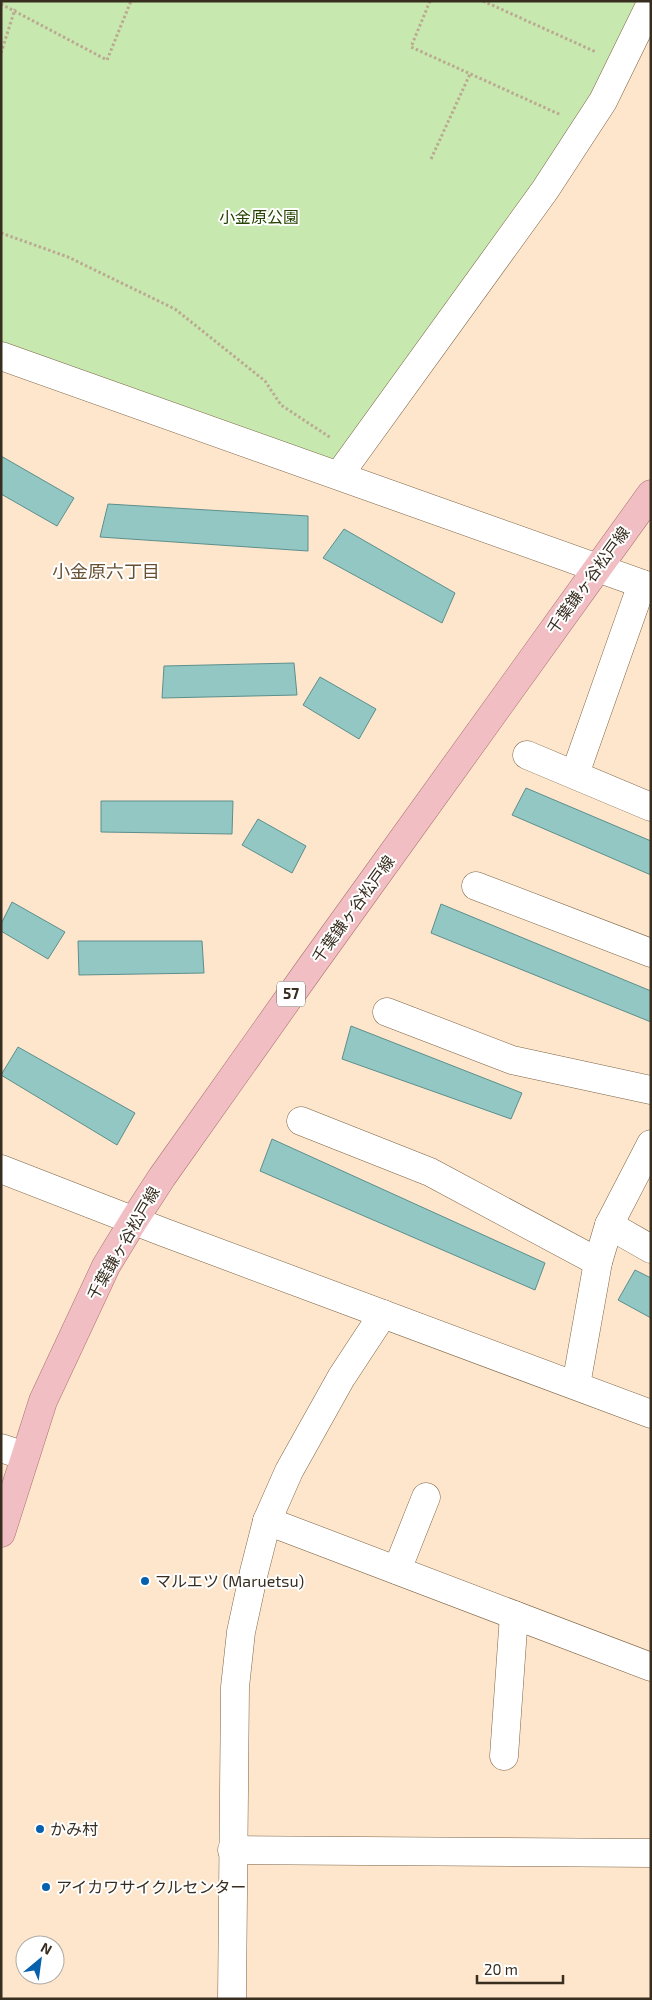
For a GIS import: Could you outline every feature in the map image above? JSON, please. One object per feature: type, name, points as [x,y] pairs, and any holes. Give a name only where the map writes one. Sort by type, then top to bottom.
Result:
[{"type":"main road","name":"千葉鎌ヶ谷松戸線","points":[[1,1533],[13,1452],[43,1401],[73,1333],[106,1266],[134,1220],[162,1177],[304,976],[651,494]]},
{"type":"street","points":[[347,465],[545,190],[603,102],[651,4]]},
{"type":"street","points":[[1,356],[347,465],[598,568],[647,586],[575,774]]},
{"type":"street","points":[[527,755],[651,807]]},
{"type":"street","points":[[476,886],[651,953]]},
{"type":"street","points":[[387,1012],[512,1060],[651,1090]]},
{"type":"street","points":[[301,1121],[430,1172],[598,1262]]},
{"type":"street","points":[[576,1385],[598,1262],[609,1225],[651,1144]]},
{"type":"street","points":[[1,1169],[651,1414]]},
{"type":"street","points":[[609,1225],[651,1248]]},
{"type":"street","points":[[232,1999],[235,1687],[241,1632],[267,1521],[312,1426],[383,1314]]},
{"type":"street","points":[[397,1570],[426,1497]]},
{"type":"street","points":[[267,1521],[651,1667]]},
{"type":"street","points":[[504,1756],[514,1615]]},
{"type":"street","points":[[232,1850],[651,1854]]},
{"type":"path","points":[[1,4],[15,9],[107,60],[131,1]]},
{"type":"path","points":[[430,1],[411,47],[587,126]]},
{"type":"path","points":[[483,1],[622,64]]},
{"type":"path","points":[[1,53],[15,9]]},
{"type":"path","points":[[431,159],[470,74]]},
{"type":"path","points":[[1,233],[68,257],[175,309],[265,382],[281,405],[347,465]]},
{"type":"green space","name":"小金原公園","points":[[1,1],[651,1],[625,57],[339,475],[1,356]]},
{"type":"building","points":[[1,456],[74,498],[57,526],[1,494]]},
{"type":"building","points":[[108,504],[308,516],[308,551],[100,537]]},
{"type":"building","points":[[344,529],[455,593],[442,623],[323,558]]},
{"type":"building","points":[[294,663],[297,695],[162,698],[164,666]]},
{"type":"building","points":[[320,677],[376,709],[359,739],[303,705]]},
{"type":"building","points":[[526,788],[651,841],[651,875],[512,815]]},
{"type":"building","points":[[101,801],[233,801],[232,834],[101,832]]},
{"type":"building","points":[[258,819],[306,846],[292,873],[242,845]]},
{"type":"building","points":[[12,902],[65,932],[48,959],[1,931],[1,924]]},
{"type":"building","points":[[441,904],[651,991],[651,1022],[431,933]]},
{"type":"building","points":[[78,941],[202,941],[204,973],[79,975]]},
{"type":"building","points":[[351,1026],[522,1093],[511,1119],[342,1059]]},
{"type":"building","points":[[18,1047],[135,1113],[117,1145],[1,1075]]},
{"type":"building","points":[[272,1139],[545,1263],[535,1290],[260,1171]]},
{"type":"building","points":[[635,1270],[651,1278],[651,1318],[618,1300]]},
{"type":"place","name":"マルエツ (Maruetsu)","points":[[145,1581]]},
{"type":"place","name":"かみ村","points":[[40,1829]]},
{"type":"place","name":"アイカワサイクルセンター","points":[[46,1887]]},
{"type":"district","name":"小金原六丁目","points":[[106,572]]}]
